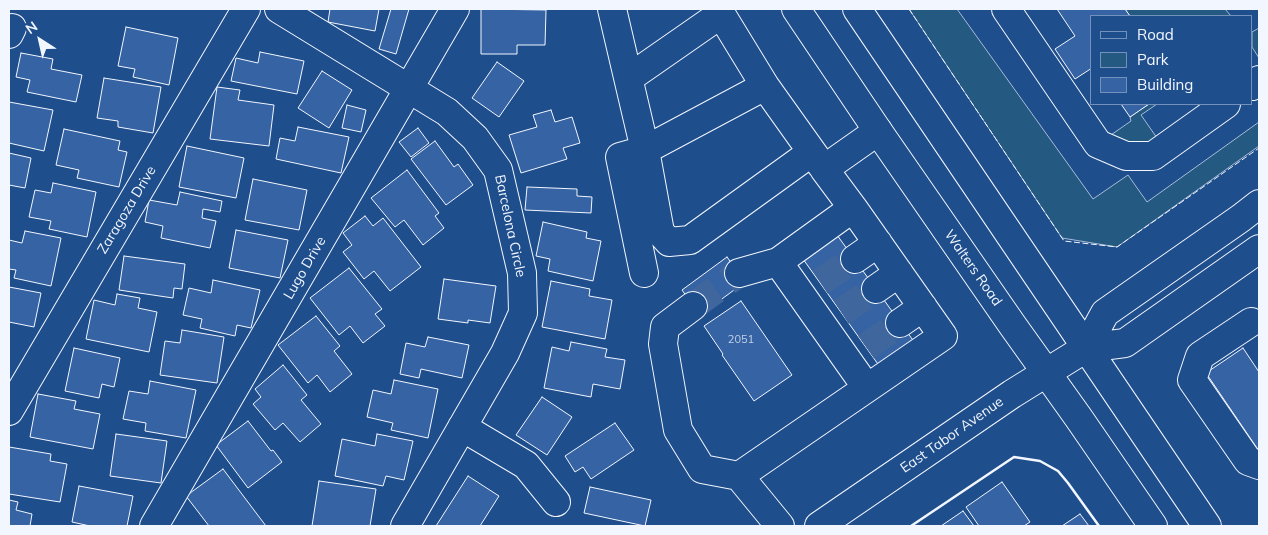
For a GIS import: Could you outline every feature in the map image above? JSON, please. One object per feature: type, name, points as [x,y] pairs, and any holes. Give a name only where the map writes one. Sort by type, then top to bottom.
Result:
[{"type":"street","name":"Zaragoza Drive","points":[[9,411],[246,9]]},
{"type":"street","name":"Barcelona Circle","points":[[279,9],[447,112],[475,138],[498,170],[522,273],[523,313],[504,352],[405,526]]},
{"type":"street","name":"Lugo Drive","points":[[154,526],[455,9]]},
{"type":"street","points":[[612,9],[645,150],[660,232],[669,242],[690,240],[818,161],[878,131]]},
{"type":"street","name":"Walters Road","points":[[796,9],[878,131],[1153,526]]},
{"type":"street","points":[[857,9],[1206,526]]},
{"type":"street","points":[[1006,9],[1098,144],[1126,156],[1152,156],[1225,105]]},
{"type":"street","points":[[629,78],[721,14],[765,86],[943,336],[740,476]]},
{"type":"street","points":[[644,273],[620,157],[645,150],[765,86]]},
{"type":"street","points":[[1086,348],[1105,312],[1259,204]]},
{"type":"street","points":[[739,273],[778,262],[853,208]]},
{"type":"street","points":[[855,259],[878,243]]},
{"type":"street","name":"East Tabor Avenue","points":[[819,526],[1012,394],[1086,348],[1126,343],[1259,249]]},
{"type":"street","points":[[778,262],[811,289],[857,353],[867,388]]},
{"type":"street","points":[[876,289],[899,273]]},
{"type":"street","points":[[694,306],[665,327],[663,344],[678,430],[702,469],[740,476],[780,526]]},
{"type":"street","points":[[900,323],[923,307]]},
{"type":"street","points":[[1251,322],[1200,356],[1192,380],[1248,461],[1259,465]]},
{"type":"street","points":[[462,427],[526,465],[556,502]]},
{"type":"green space","points":[[909,9],[957,9],[1093,199],[1128,175],[1147,202],[1259,122],[1259,146],[1117,247],[1062,238]]},
{"type":"green space","points":[[1125,9],[1225,9],[1230,15],[1129,15]]},
{"type":"green space","points":[[1259,28],[1259,58],[1253,49],[1253,31]]},
{"type":"green space","points":[[1148,105],[1156,105],[1141,115],[1164,148],[1098,144],[1131,121],[1130,117]]},
{"type":"building","points":[[330,9],[379,9],[375,31],[328,22]]},
{"type":"building","points":[[391,9],[409,9],[396,54],[379,49]]},
{"type":"building","points":[[481,9],[546,10],[545,45],[517,45],[517,54],[481,54]]},
{"type":"building","points":[[1057,9],[1125,9],[1129,15],[1090,15],[1090,69],[1075,79],[1055,49],[1075,36]]},
{"type":"building","points":[[126,27],[178,38],[169,85],[133,77],[135,69],[118,66]]},
{"type":"building","points":[[260,52],[304,61],[297,94],[231,81],[236,58],[258,63]]},
{"type":"building","points":[[21,53],[53,59],[51,69],[82,75],[76,102],[27,92],[30,80],[16,77]]},
{"type":"building","points":[[497,62],[524,81],[499,117],[472,98]]},
{"type":"building","points":[[322,71],[352,90],[329,128],[298,108]]},
{"type":"building","points":[[104,78],[161,87],[153,133],[118,127],[118,121],[97,118]]},
{"type":"building","points":[[217,87],[240,90],[238,100],[274,105],[269,146],[210,139]]},
{"type":"building","points":[[9,102],[53,110],[44,151],[9,143]]},
{"type":"building","points":[[347,105],[366,110],[361,132],[342,128]]},
{"type":"building","points":[[1122,105],[1148,105],[1130,117]]},
{"type":"building","points":[[551,110],[555,122],[572,117],[580,143],[563,148],[567,159],[521,173],[509,135],[537,127],[533,115]]},
{"type":"building","points":[[298,127],[349,137],[341,173],[276,159],[280,138],[295,141]]},
{"type":"building","points":[[418,128],[429,143],[411,157],[399,142]]},
{"type":"building","points":[[64,129],[120,141],[118,150],[127,152],[119,187],[77,178],[79,170],[56,165]]},
{"type":"building","points":[[435,141],[454,167],[458,164],[473,185],[446,205],[411,159]]},
{"type":"building","points":[[187,146],[244,158],[236,198],[179,187]]},
{"type":"building","points":[[9,153],[31,158],[25,188],[9,185]]},
{"type":"building","points":[[407,170],[439,213],[435,216],[444,228],[423,245],[404,220],[395,227],[371,198]]},
{"type":"building","points":[[253,179],[307,190],[299,230],[245,220]]},
{"type":"building","points":[[53,183],[96,192],[87,237],[49,229],[51,221],[29,217],[35,190],[51,193]]},
{"type":"building","points":[[527,187],[577,189],[577,196],[592,197],[591,213],[525,210]]},
{"type":"building","points":[[180,192],[222,201],[220,212],[203,209],[202,218],[216,221],[210,248],[161,238],[163,226],[145,222],[149,200],[177,205]]},
{"type":"building","points":[[365,216],[373,226],[383,218],[421,267],[390,291],[374,271],[364,279],[343,252],[352,245],[343,233]]},
{"type":"building","points":[[543,222],[587,232],[586,238],[601,241],[593,281],[548,271],[550,259],[536,256]]},
{"type":"building","points":[[236,230],[288,240],[280,278],[229,268]]},
{"type":"building","points":[[25,231],[61,238],[51,286],[14,278],[16,270],[9,269],[9,240],[22,243]]},
{"type":"building","points":[[837,235],[915,343],[880,367],[803,259]]},
{"type":"building","points":[[124,256],[185,264],[182,289],[174,288],[173,298],[119,290]]},
{"type":"building","points":[[727,257],[745,282],[700,315],[682,290]]},
{"type":"building","points":[[349,268],[382,309],[375,314],[385,326],[363,343],[350,326],[339,335],[310,298]]},
{"type":"building","points":[[444,279],[496,286],[490,323],[468,320],[468,323],[438,319]]},
{"type":"building","points":[[213,280],[260,290],[251,328],[237,325],[235,336],[200,328],[202,319],[183,315],[189,288],[211,293]]},
{"type":"building","points":[[551,281],[590,289],[589,296],[612,300],[605,339],[542,327]]},
{"type":"building","points":[[9,287],[41,293],[34,327],[9,322]]},
{"type":"building","points":[[117,294],[140,298],[138,308],[157,312],[149,352],[86,339],[94,300],[115,305]]},
{"type":"building","points":[[741,301],[792,375],[754,401],[704,326]]},
{"type":"building","points":[[316,316],[340,346],[334,351],[352,374],[330,392],[317,375],[308,383],[278,345]]},
{"type":"building","points":[[182,330],[224,337],[217,383],[160,375],[165,341],[180,343]]},
{"type":"building","points":[[428,337],[469,345],[462,378],[421,369],[419,378],[400,374],[406,343],[425,347]]},
{"type":"building","points":[[571,342],[607,349],[605,357],[625,360],[620,389],[593,384],[591,397],[544,388],[552,347],[569,351]]},
{"type":"building","points":[[74,348],[120,358],[114,387],[102,384],[99,398],[65,391]]},
{"type":"building","points":[[1243,348],[1259,372],[1259,451],[1206,373]]},
{"type":"building","points":[[283,365],[307,395],[301,400],[321,424],[300,442],[283,423],[275,430],[253,404],[261,397],[255,389]]},
{"type":"building","points":[[394,380],[438,389],[428,438],[391,430],[393,423],[367,417],[373,390],[391,394]]},
{"type":"building","points":[[150,381],[196,390],[186,438],[145,431],[146,423],[123,419],[129,391],[148,394]]},
{"type":"building","points":[[38,394],[76,401],[74,409],[100,414],[93,449],[30,437]]},
{"type":"building","points":[[542,397],[572,417],[547,455],[516,435]]},
{"type":"building","points":[[248,421],[282,462],[248,488],[216,445]]},
{"type":"building","points":[[615,423],[634,450],[591,479],[583,467],[575,472],[565,456]]},
{"type":"building","points":[[116,434],[167,441],[161,483],[110,476]]},
{"type":"building","points":[[377,434],[413,441],[404,480],[386,476],[383,486],[335,476],[342,439],[375,446]]},
{"type":"building","points":[[9,447],[51,454],[50,461],[67,464],[60,502],[9,494]]},
{"type":"building","points":[[223,469],[266,526],[209,526],[186,496]]},
{"type":"building","points":[[468,476],[499,496],[480,526],[436,526]]},
{"type":"building","points":[[319,481],[376,489],[370,526],[312,526]]},
{"type":"building","points":[[1002,482],[1030,522],[1024,526],[979,526],[966,507]]},
{"type":"building","points":[[79,486],[133,496],[127,526],[90,526],[72,522]]},
{"type":"building","points":[[590,487],[651,500],[645,526],[584,513]]},
{"type":"building","points":[[9,500],[18,502],[16,510],[32,514],[30,526],[9,526]]},
{"type":"building","points":[[963,511],[974,526],[941,526]]},
{"type":"building","points":[[1080,514],[1089,526],[1062,526]]},
{"type":"tunnel","points":[[820,282],[855,259]]},
{"type":"tunnel","points":[[693,306],[739,273]]},
{"type":"tunnel","points":[[841,312],[876,289]]},
{"type":"tunnel","points":[[866,347],[900,323]]},
{"type":"fence","points":[[909,9],[1064,241],[1117,247],[1259,148]]},
{"type":"wall","points":[[911,526],[1014,457],[1040,461],[1058,471],[1099,526]]}]
